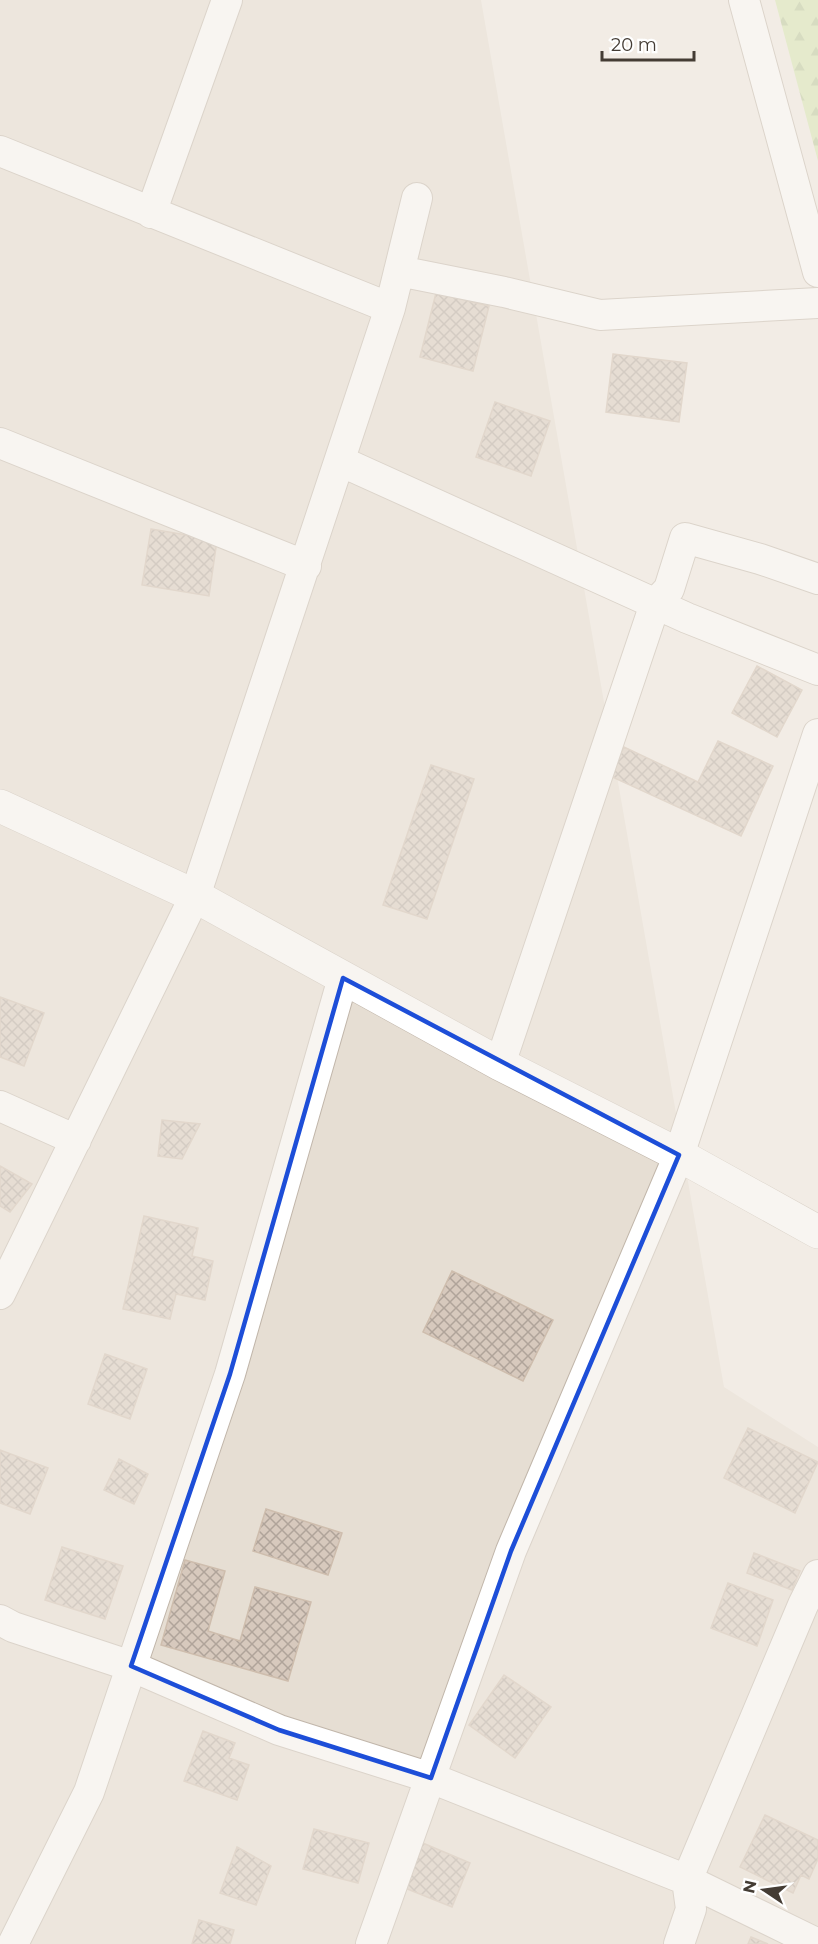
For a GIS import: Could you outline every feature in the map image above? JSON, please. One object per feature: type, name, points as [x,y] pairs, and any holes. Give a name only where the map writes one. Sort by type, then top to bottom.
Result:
[{"type":"street","points":[[151,213],[227,0]]},
{"type":"street","points":[[744,0],[818,272]]},
{"type":"street","points":[[0,151],[390,308]]},
{"type":"street","points":[[0,1294],[195,896],[390,308],[417,198]]},
{"type":"street","points":[[399,271],[504,292],[600,315],[818,303]]},
{"type":"street","points":[[0,443],[306,566]]},
{"type":"street","points":[[340,461],[655,604],[818,670]]},
{"type":"street","points":[[500,1064],[655,604],[669,589],[685,538],[760,559],[818,579]]},
{"type":"street","points":[[371,1944],[511,1551],[679,1155],[818,734]]},
{"type":"street","points":[[0,806],[195,896],[500,1064],[679,1155],[818,1232]]},
{"type":"street","points":[[13,1944],[89,1792],[230,1374],[343,978]]},
{"type":"street","points":[[0,1106],[76,1140]]},
{"type":"street","points":[[679,1944],[691,1909],[687,1880],[802,1605],[818,1575]]},
{"type":"street","points":[[0,1620],[12,1627],[131,1666],[279,1730],[431,1778],[687,1880],[818,1944]]},
{"type":"highlighted area","points":[[343,978],[679,1155],[511,1551],[431,1778],[279,1730],[131,1666],[230,1374]]},
{"type":"shaded area","points":[[0,0],[481,0],[724,1387],[818,1447],[818,1944],[0,1944]]},
{"type":"green space","points":[[775,0],[818,0],[818,161]]},
{"type":"building","points":[[436,293],[489,306],[473,371],[420,357]]},
{"type":"building","points":[[613,354],[687,363],[679,422],[606,412]]},
{"type":"building","points":[[495,402],[550,421],[531,476],[476,457]]},
{"type":"building","points":[[151,529],[217,540],[209,596],[142,585]]},
{"type":"building","points":[[757,666],[802,690],[777,737],[732,713]]},
{"type":"building","points":[[718,741],[773,766],[741,836],[610,776],[624,747],[698,782]]},
{"type":"building","points":[[431,765],[474,779],[427,919],[383,905]]},
{"type":"building","points":[[0,997],[44,1013],[24,1066],[0,1057]]},
{"type":"building","points":[[162,1120],[200,1124],[182,1159],[158,1156]]},
{"type":"building","points":[[0,1166],[32,1184],[10,1212],[0,1206]]},
{"type":"building","points":[[144,1216],[198,1228],[192,1256],[213,1261],[205,1300],[176,1294],[170,1319],[123,1309]]},
{"type":"building","points":[[452,1271],[553,1320],[523,1381],[423,1332]]},
{"type":"building","points":[[105,1354],[147,1369],[130,1419],[88,1404]]},
{"type":"building","points":[[748,1428],[818,1462],[795,1513],[724,1478]]},
{"type":"building","points":[[0,1450],[48,1468],[30,1514],[0,1503]]},
{"type":"building","points":[[119,1459],[148,1474],[134,1504],[104,1490]]},
{"type":"building","points":[[266,1509],[342,1533],[328,1575],[253,1551]]},
{"type":"building","points":[[62,1547],[123,1566],[105,1619],[45,1600]]},
{"type":"building","points":[[754,1553],[800,1571],[792,1590],[747,1573]]},
{"type":"building","points":[[185,1560],[225,1571],[208,1631],[240,1641],[255,1587],[311,1602],[288,1681],[161,1645]]},
{"type":"building","points":[[728,1583],[773,1600],[757,1646],[711,1628]]},
{"type":"building","points":[[504,1675],[551,1707],[515,1758],[469,1725]]},
{"type":"building","points":[[203,1731],[235,1743],[229,1758],[249,1765],[237,1800],[184,1781]]},
{"type":"building","points":[[765,1815],[818,1840],[818,1859],[809,1879],[801,1875],[793,1893],[740,1867]]},
{"type":"building","points":[[314,1829],[369,1843],[358,1883],[303,1869]]},
{"type":"building","points":[[418,1841],[470,1863],[452,1907],[400,1886]]},
{"type":"building","points":[[237,1847],[271,1866],[256,1905],[220,1893]]},
{"type":"building","points":[[199,1920],[234,1930],[230,1944],[192,1944]]},
{"type":"building","points":[[751,1937],[768,1944],[748,1944]]}]
